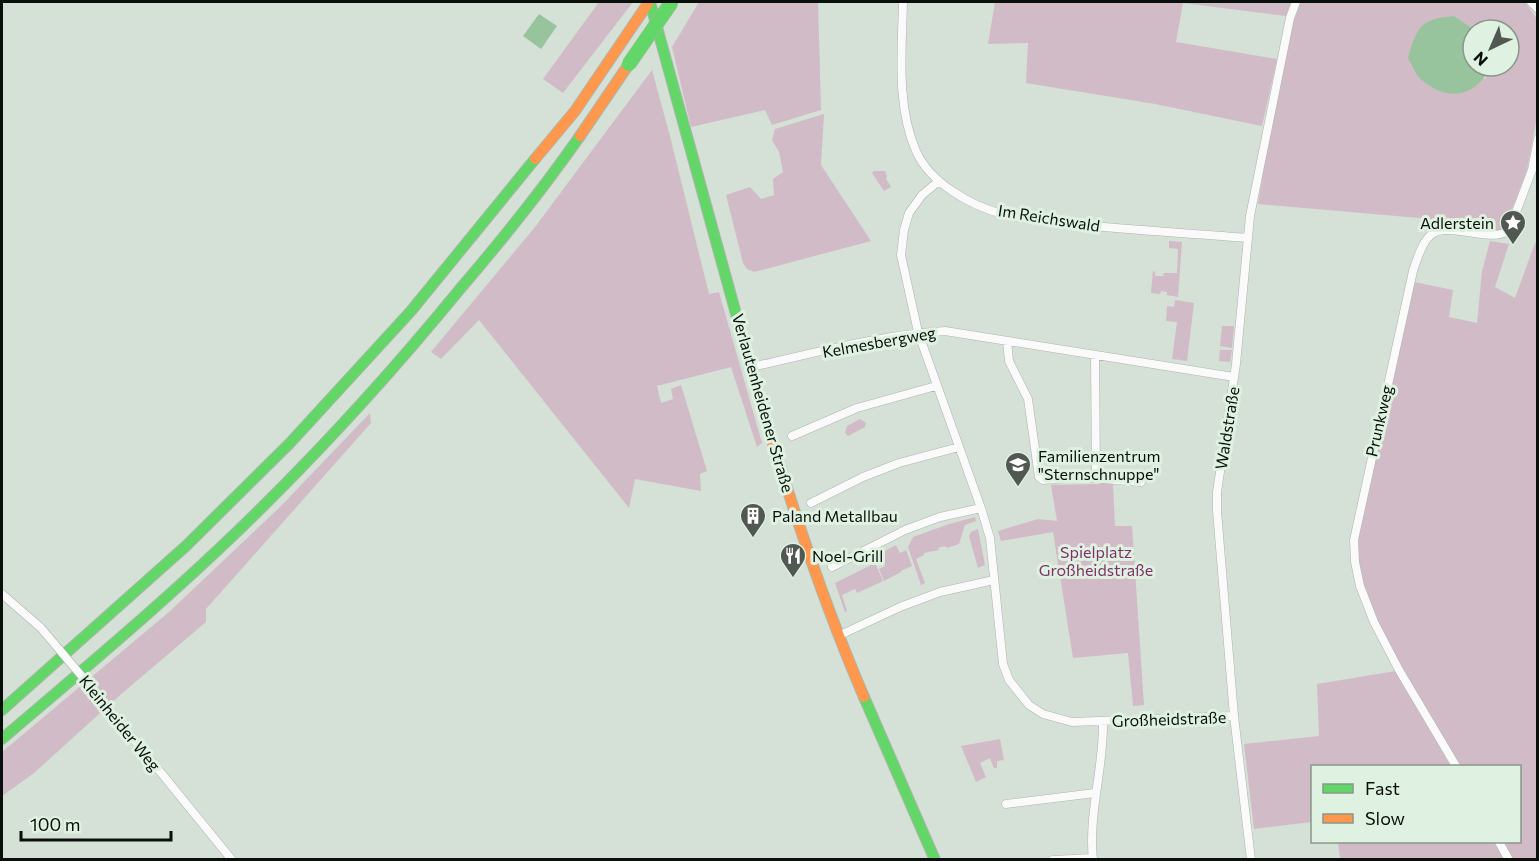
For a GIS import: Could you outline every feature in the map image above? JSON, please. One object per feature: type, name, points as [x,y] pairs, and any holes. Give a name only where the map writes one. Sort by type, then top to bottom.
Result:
[{"type":"main road","points":[[2,710],[186,546],[290,443],[357,371],[411,311],[575,111],[649,2]]},
{"type":"main road","name":"Verlautenheidener Straße","points":[[649,2],[751,367],[804,544],[838,636],[935,860]]},
{"type":"main road","points":[[2,739],[132,628],[238,531],[350,416],[426,331],[506,234],[560,164],[672,2]]},
{"type":"main road","points":[[2,697],[45,672]]},
{"type":"street","name":"Im Reichswald","points":[[903,2],[902,92],[908,127],[916,152],[939,181],[960,197],[1002,214],[1093,226],[1248,238]]},
{"type":"street","name":"Waldstraße","points":[[1251,860],[1234,716],[1217,511],[1218,483],[1234,377],[1250,216],[1290,18],[1296,2]]},
{"type":"street","points":[[1531,2],[1538,9]]},
{"type":"street","name":"Prunkweg","points":[[1455,765],[1399,670],[1374,622],[1359,586],[1354,540],[1410,282],[1421,246],[1430,235],[1441,229],[1499,236],[1509,231],[1532,170],[1538,139]]},
{"type":"street","name":"Großheidstraße","points":[[939,181],[922,195],[909,213],[901,255],[918,332],[981,508],[993,555],[1003,664],[1012,684],[1029,705],[1043,714],[1072,722],[1234,716]]},
{"type":"street","name":"Kelmesbergweg","points":[[751,367],[918,332],[945,331],[1234,377]]},
{"type":"street","points":[[1007,341],[1009,361],[1028,399],[1039,477],[1043,480],[1096,478],[1141,482]]},
{"type":"street","points":[[1095,356],[1096,478]]},
{"type":"street","points":[[792,436],[857,408],[936,386]]},
{"type":"street","points":[[812,503],[863,477],[899,463],[959,447]]},
{"type":"street","points":[[832,567],[905,530],[981,508]]},
{"type":"street","points":[[838,636],[900,607],[940,592],[994,580]]},
{"type":"street","name":"Kleinheider Weg","points":[[2,594],[41,628],[232,860]]},
{"type":"street","name":"Großheidstraße","points":[[1053,860],[1093,859],[1091,837],[1103,740],[1103,721]]},
{"type":"street","points":[[1006,804],[1095,793]]},
{"type":"street","points":[[1500,843],[1509,860]]},
{"type":"green space","points":[[599,2],[633,2],[563,93],[543,79]]},
{"type":"green space","points":[[699,2],[818,2],[821,110],[772,125],[765,110],[691,127],[672,47]]},
{"type":"green space","points":[[995,2],[1291,2],[1286,16],[1183,3],[1176,42],[1277,59],[1262,126],[1155,104],[1026,83],[1028,43],[988,44]]},
{"type":"green space","points":[[1300,2],[1525,2],[1538,20],[1537,117],[1527,170],[1505,228],[1498,231],[1419,218],[1258,204],[1272,118],[1294,19]]},
{"type":"green space","points":[[652,70],[709,294],[719,292],[762,443],[757,447],[731,367],[657,386],[661,403],[673,399],[671,389],[681,385],[707,471],[700,474],[701,491],[635,479],[629,508],[479,320],[441,359],[431,352],[535,227]]},
{"type":"green space","points":[[824,114],[821,165],[871,241],[754,272],[747,269],[743,263],[726,195],[750,187],[761,199],[774,195],[773,179],[783,172],[779,152],[772,140],[775,129]]},
{"type":"green space","points":[[885,171],[886,179],[891,187],[884,191],[872,173]]},
{"type":"green space","points":[[1169,241],[1182,242],[1178,297],[1161,291],[1160,294],[1151,293],[1153,271],[1155,276],[1177,273],[1178,249],[1169,248]]},
{"type":"green space","points":[[1490,241],[1509,244],[1495,287],[1515,298],[1537,242],[1537,859],[1512,859],[1503,843],[1521,843],[1521,765],[1458,765],[1402,669],[1377,620],[1363,585],[1357,555],[1360,524],[1414,282],[1453,290],[1449,317],[1477,323],[1482,271]]},
{"type":"green space","points":[[1175,300],[1194,303],[1187,361],[1172,359],[1177,322],[1166,321],[1167,306],[1174,307]]},
{"type":"green space","points":[[1222,326],[1234,326],[1232,348],[1220,346]]},
{"type":"green space","points":[[1220,350],[1232,350],[1230,362],[1219,361]]},
{"type":"green space","points":[[370,413],[371,423],[206,609],[206,622],[34,773],[2,796],[2,752],[169,612],[280,507]]},
{"type":"green space","points":[[860,419],[866,423],[865,427],[848,436],[845,433],[847,426]]},
{"type":"green space","name":"Spielplatz Großheidstraße","points":[[1101,482],[1113,484],[1115,526],[1132,526],[1144,705],[1133,706],[1128,653],[1073,658],[1053,532],[1001,541],[998,531],[1038,519],[1057,521],[1051,485],[1101,484]]},
{"type":"green space","points":[[975,517],[976,521],[965,525],[959,544],[938,548],[939,550],[924,553],[916,559],[925,583],[921,585],[908,547],[913,537]]},
{"type":"green space","points":[[978,529],[985,565],[978,568],[969,536],[971,532]]},
{"type":"green space","points":[[896,545],[900,553],[906,550],[912,566],[884,581],[879,569],[885,566],[883,562],[876,565],[883,581],[857,593],[855,589],[842,595],[847,611],[845,612],[835,583],[883,559],[881,553]]},
{"type":"green space","points":[[1396,671],[1450,765],[1311,765],[1311,822],[1254,829],[1244,744],[1319,736],[1317,684]]},
{"type":"green space","points":[[1000,739],[1004,760],[997,761],[997,768],[994,768],[990,758],[980,763],[986,777],[976,782],[961,746]]},
{"type":"green space","points":[[1338,843],[1495,843],[1504,859],[1340,859]]},
{"type":"shaded area","points":[[539,14],[557,26],[541,49],[523,36]]},
{"type":"shaded area","points":[[1454,16],[1461,21],[1461,78],[1483,78],[1471,89],[1462,93],[1444,92],[1421,80],[1408,58],[1414,39],[1422,26],[1443,17]]},
{"type":"traffic: fast","points":[[650,2],[749,361]]},
{"type":"traffic: fast","points":[[629,64],[671,3]]},
{"type":"traffic: fast","points":[[2,739],[187,579],[302,467],[435,320],[522,214],[580,136]]},
{"type":"traffic: fast","points":[[2,710],[186,546],[290,443],[411,311],[535,159]]},
{"type":"traffic: fast","points":[[864,697],[935,860]]},
{"type":"traffic: slow","points":[[535,159],[575,111],[649,2]]},
{"type":"traffic: slow","points":[[580,136],[629,64]]},
{"type":"traffic: slow","points":[[749,361],[801,531],[864,697]]},
{"type":"place","name":"Adlerstein","points":[[1513,246]]},
{"type":"place","name":"Familienzentrum \"Sternschnuppe\"","points":[[1018,488]]},
{"type":"place","name":"Paland Metallbau","points":[[753,539]]},
{"type":"place","name":"Noel-Grill","points":[[793,579]]}]
